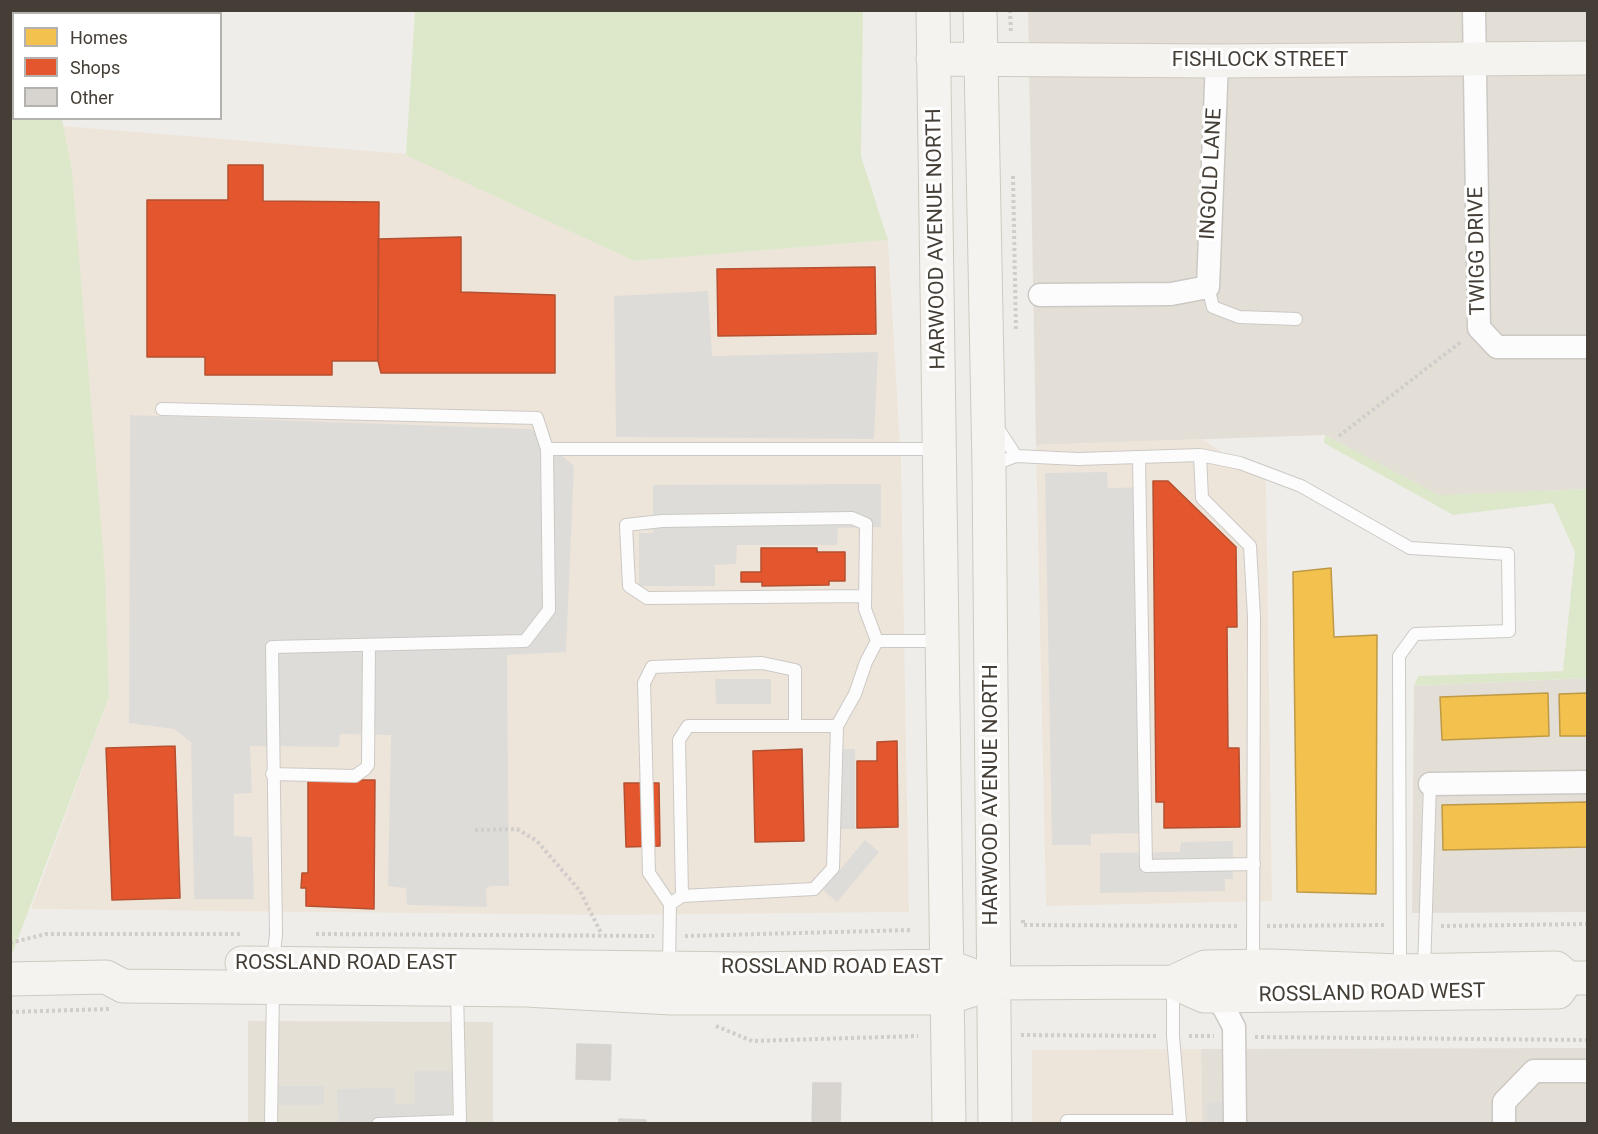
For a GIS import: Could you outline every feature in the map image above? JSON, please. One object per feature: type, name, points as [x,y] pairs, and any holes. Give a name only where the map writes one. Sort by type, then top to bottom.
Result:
[{"type":"main road","name":"HARWOOD AVENUE NORTH","points":[[933,10],[949,1124]]},
{"type":"main road","name":"HARWOOD AVENUE NORTH","points":[[980,10],[988,415],[1003,461],[993,983],[994,1124]]},
{"type":"main road","name":"FISHLOCK STREET","points":[[933,59],[1217,61],[1476,57],[1587,58]]},
{"type":"main road","points":[[940,459],[1003,461]]},
{"type":"main road","name":"ROSSLAND ROAD EAST","points":[[10,979],[106,977],[123,986],[274,961],[669,952],[746,969],[993,983]]},
{"type":"main road","name":"ROSSLAND ROAD EAST","points":[[274,961],[457,989],[525,990],[671,998],[947,982]]},
{"type":"main road","name":"ROSSLAND ROAD WEST","points":[[1173,982],[1205,967],[1255,981],[1558,992],[1578,978]]},
{"type":"main road","name":"ROSSLAND ROAD WEST","points":[[993,983],[1173,982],[1204,996],[1214,996],[1255,981],[1412,971],[1556,968],[1578,978]]},
{"type":"street","name":"TWIGG DRIVE","points":[[1474,10],[1479,328],[1497,347],[1587,347]]},
{"type":"street","name":"INGOLD LANE","points":[[1208,287],[1217,61]]},
{"type":"street","points":[[1040,295],[1172,294],[1208,287]]},
{"type":"street","points":[[1430,784],[1587,782]]},
{"type":"street","points":[[1234,1031],[1255,981]]},
{"type":"street","points":[[1214,996],[1224,1008],[1234,1031],[1235,1124]]},
{"type":"street","points":[[1504,1124],[1504,1102],[1534,1071],[1587,1071]]},
{"type":"lane","points":[[1208,287],[1213,307],[1230,314],[1239,317],[1296,319]]},
{"type":"lane","points":[[162,409],[537,418],[547,449],[549,610],[525,641],[272,647],[274,961],[271,1124]]},
{"type":"lane","points":[[547,449],[940,459]]},
{"type":"lane","points":[[1003,461],[1200,455],[1240,463],[1301,486],[1410,548],[1509,554],[1509,631],[1415,634],[1399,656],[1400,925],[1412,971]]},
{"type":"lane","points":[[1200,455],[1202,498],[1250,546],[1254,617],[1255,981]]},
{"type":"lane","points":[[1139,458],[1146,866],[1254,864]]},
{"type":"lane","points":[[670,904],[682,896],[814,889],[833,868],[837,726],[855,694],[876,641],[865,609],[866,524],[852,518],[662,521],[626,525],[629,586],[647,598],[865,596]]},
{"type":"lane","points":[[876,641],[942,641]]},
{"type":"lane","points":[[272,774],[355,776],[365,769],[368,765],[369,645]]},
{"type":"lane","points":[[669,952],[670,904],[649,873],[644,683],[652,667],[762,663],[795,670],[795,726]]},
{"type":"lane","points":[[682,896],[680,740],[688,726],[837,726]]},
{"type":"lane","points":[[1412,971],[1425,926],[1430,784]]},
{"type":"lane","points":[[1067,1124],[1067,1120],[1180,1122],[1173,1036],[1173,982]]},
{"type":"lane","points":[[378,1124],[460,1121],[457,989]]},
{"type":"path","points":[[1339,436],[1479,328]]},
{"type":"path","points":[[475,830],[517,829],[537,841],[580,891],[602,935]]},
{"type":"path","points":[[1425,926],[1587,924]]},
{"type":"path","points":[[1023,925],[1400,925]]},
{"type":"path","points":[[10,943],[46,934],[274,961],[602,935],[669,952],[912,930]]},
{"type":"path","points":[[993,1036],[1173,1036],[1234,1031],[1587,1040]]},
{"type":"shaded area","points":[[1028,11],[1587,11],[1587,489],[1439,496],[1325,435],[1036,445]]},
{"type":"shaded area","points":[[63,126],[406,154],[634,261],[888,240],[901,462],[909,912],[606,915],[31,909],[109,697],[72,170]]},
{"type":"shaded area","points":[[708,291],[712,356],[878,352],[874,439],[616,437],[614,296]]},
{"type":"shaded area","points":[[130,415],[531,429],[574,466],[566,652],[507,655],[509,886],[490,886],[486,889],[487,907],[407,905],[406,888],[388,886],[391,735],[340,734],[339,747],[250,746],[252,793],[234,794],[234,836],[252,837],[254,899],[194,899],[191,742],[174,729],[129,723]]},
{"type":"shaded area","points":[[1202,439],[1266,481],[1272,901],[1046,906],[1036,445]]},
{"type":"shaded area","points":[[1107,472],[1108,488],[1144,487],[1149,833],[1091,834],[1091,845],[1052,845],[1045,473]]},
{"type":"shaded area","points":[[881,484],[881,527],[838,528],[837,545],[737,545],[736,564],[715,565],[715,586],[639,586],[639,533],[653,533],[653,485]]},
{"type":"shaded area","points":[[1587,678],[1587,912],[1412,913],[1414,686]]},
{"type":"shaded area","points":[[715,679],[771,679],[771,704],[716,704]]},
{"type":"shaded area","points":[[837,749],[855,749],[855,829],[837,829]]},
{"type":"shaded area","points":[[865,840],[879,852],[837,902],[823,890]]},
{"type":"shaded area","points":[[1233,841],[1233,879],[1225,879],[1225,891],[1100,893],[1100,853],[1180,852],[1181,842]]},
{"type":"shaded area","points":[[248,1021],[493,1022],[493,1123],[248,1124]]},
{"type":"shaded area","points":[[1587,1048],[1587,1123],[1202,1123],[1201,1049]]},
{"type":"shaded area","points":[[1201,1049],[1202,1123],[1032,1123],[1032,1050]]},
{"type":"shaded area","points":[[414,1071],[452,1071],[452,1123],[338,1123],[337,1089],[395,1088],[395,1104],[415,1104]]},
{"type":"shaded area","points":[[268,1086],[324,1086],[324,1105],[268,1105]]},
{"type":"shaded area","points":[[1227,1102],[1228,1123],[1207,1123],[1207,1103]]},
{"type":"green space","points":[[41,10],[42,12],[12,12],[12,120],[62,120],[72,170],[105,573],[109,697],[11,957],[10,11]]},
{"type":"green space","points":[[415,11],[863,11],[861,156],[888,240],[634,261],[406,155]]},
{"type":"green space","points":[[1325,435],[1439,495],[1587,489],[1587,678],[1414,686],[1418,676],[1563,671],[1575,552],[1553,503],[1453,515],[1324,443]]},
{"type":"building: Homes","points":[[1331,568],[1334,637],[1377,635],[1376,894],[1297,892],[1293,572]]},
{"type":"building: Homes","points":[[1548,693],[1549,736],[1442,740],[1440,697]]},
{"type":"building: Homes","points":[[1588,693],[1588,736],[1560,736],[1559,694]]},
{"type":"building: Homes","points":[[1588,802],[1588,847],[1443,850],[1442,805]]},
{"type":"building: Shops","points":[[228,165],[263,165],[263,201],[379,202],[378,361],[332,361],[332,375],[205,375],[205,357],[147,357],[147,200],[228,200]]},
{"type":"building: Shops","points":[[461,237],[461,292],[555,295],[555,373],[381,373],[378,361],[378,239]]},
{"type":"building: Shops","points":[[875,267],[876,334],[718,336],[717,269]]},
{"type":"building: Shops","points":[[1153,481],[1168,481],[1236,547],[1237,627],[1227,627],[1228,748],[1239,748],[1240,827],[1164,828],[1164,802],[1156,802]]},
{"type":"building: Shops","points":[[761,548],[817,548],[817,552],[845,552],[845,581],[829,581],[829,585],[762,586],[762,582],[741,582],[741,572],[761,572]]},
{"type":"building: Shops","points":[[897,741],[898,827],[857,828],[857,761],[877,761],[877,742]]},
{"type":"building: Shops","points":[[175,746],[180,898],[112,900],[106,748]]},
{"type":"building: Shops","points":[[802,749],[804,841],[755,842],[753,751]]},
{"type":"building: Shops","points":[[308,780],[375,780],[374,909],[306,906],[306,888],[301,888],[302,873],[308,873]]},
{"type":"building: Shops","points":[[624,783],[659,783],[660,846],[626,847]]},
{"type":"building: Other","points":[[577,1044],[611,1045],[610,1080],[576,1079]]},
{"type":"building: Other","points":[[813,1083],[841,1083],[840,1124],[812,1124]]},
{"type":"building: Other","points":[[619,1119],[646,1120],[646,1124],[619,1124]]}]
